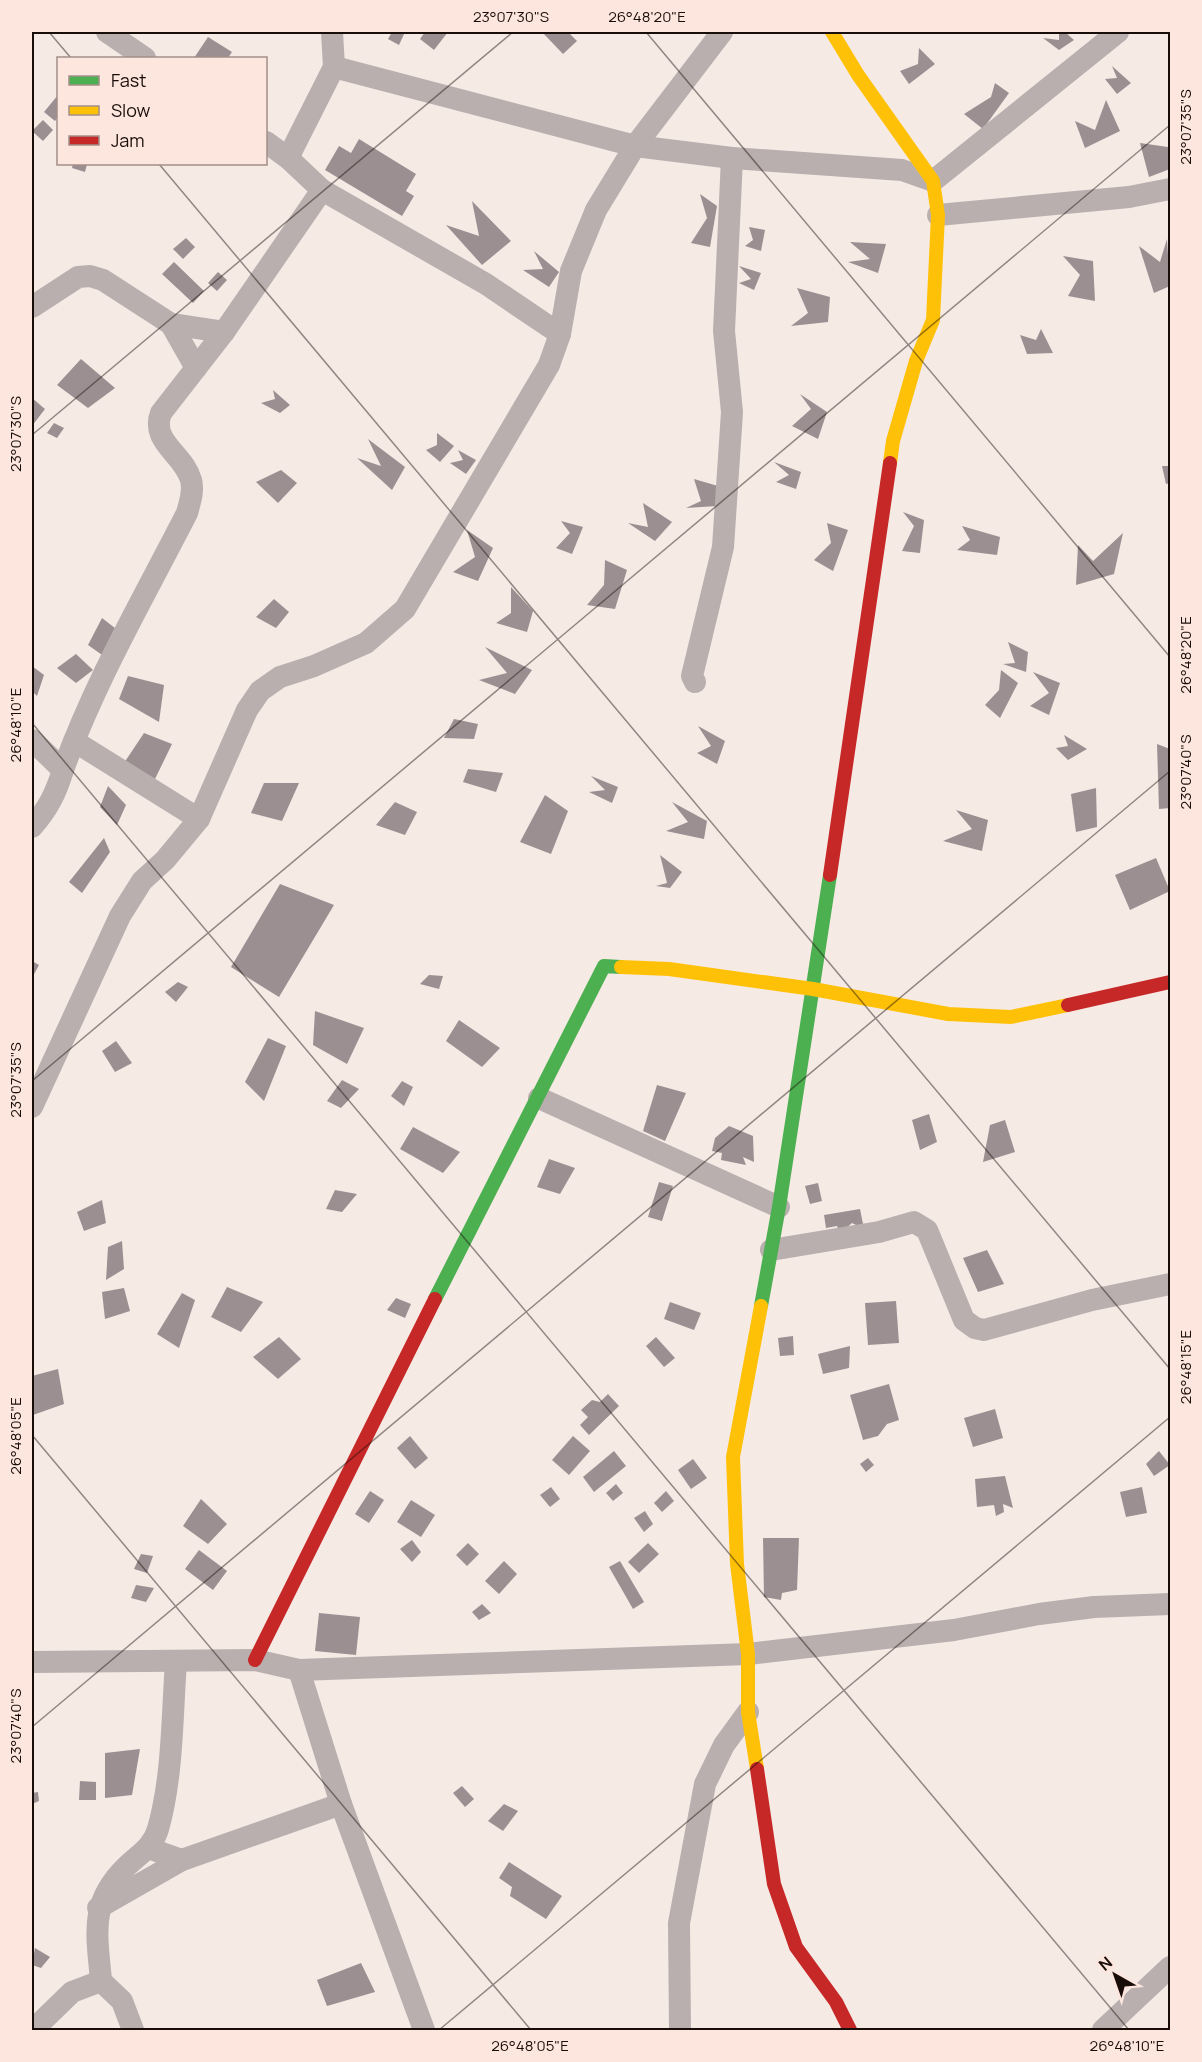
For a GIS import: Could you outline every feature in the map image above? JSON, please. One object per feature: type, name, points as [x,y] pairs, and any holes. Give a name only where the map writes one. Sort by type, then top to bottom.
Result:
[{"type":"street","points":[[107,32],[144,57]]},
{"type":"street","points":[[288,158],[334,67],[332,32]]},
{"type":"street","points":[[32,1107],[120,916],[142,881],[165,860],[199,819],[247,710],[260,691],[280,677],[314,666],[366,643],[405,609],[549,365],[560,334],[571,271],[596,210],[635,146],[722,32]]},
{"type":"street","points":[[832,32],[858,75],[933,181],[938,215],[933,320],[910,379],[893,441],[779,1207],[733,1457],[737,1564],[748,1654],[748,1712],[774,1884],[796,1947],[836,2002],[850,2031]]},
{"type":"street","points":[[933,181],[1118,32]]},
{"type":"street","points":[[334,67],[635,146],[732,158],[902,170],[933,181]]},
{"type":"street","points":[[267,143],[288,158],[322,190],[486,284],[560,334]]},
{"type":"street","points":[[695,682],[692,676],[723,547],[727,500],[732,412],[724,331],[732,158]]},
{"type":"street","points":[[938,215],[1129,197],[1170,189]]},
{"type":"street","points":[[32,827],[52,802],[74,741],[187,513],[193,492],[191,478],[160,436],[157,424],[161,413],[224,332],[322,190]]},
{"type":"street","points":[[32,307],[78,277],[90,276],[103,280],[171,324],[224,332]]},
{"type":"street","points":[[171,324],[196,368]]},
{"type":"street","points":[[32,741],[63,770]]},
{"type":"street","points":[[74,741],[199,819]]},
{"type":"street","points":[[255,1660],[308,1548],[539,1098],[604,966],[669,969],[813,989],[948,1014],[1011,1017],[1170,982]]},
{"type":"street","points":[[539,1098],[779,1207]]},
{"type":"street","points":[[771,1250],[879,1232],[914,1222],[920,1224],[927,1230],[964,1320],[975,1328],[984,1330],[1092,1300],[1170,1284]]},
{"type":"street","points":[[32,1662],[255,1660],[298,1670],[748,1654],[954,1630],[1039,1614],[1094,1607],[1170,1604]]},
{"type":"street","points":[[134,2031],[122,2001],[101,1981],[96,1921],[98,1908],[110,1885],[148,1848],[157,1832],[165,1798],[176,1662]]},
{"type":"street","points":[[298,1670],[341,1804],[424,2031]]},
{"type":"street","points":[[680,2031],[679,1923],[705,1784],[724,1745],[748,1712]]},
{"type":"street","points":[[98,1908],[182,1860],[341,1804]]},
{"type":"street","points":[[148,1848],[182,1860]]},
{"type":"street","points":[[1103,2031],[1170,1967]]},
{"type":"street","points":[[33,2031],[72,1992],[101,1981]]},
{"type":"building","points":[[392,32],[405,32],[399,45],[388,39]]},
{"type":"building","points":[[425,32],[448,32],[434,50],[420,39]]},
{"type":"building","points":[[542,32],[568,32],[577,41],[563,54]]},
{"type":"building","points":[[1059,32],[1065,32],[1074,40],[1059,50],[1043,38],[1059,40]]},
{"type":"building","points":[[208,37],[232,52],[229,57],[195,57]]},
{"type":"building","points":[[919,48],[935,64],[909,84],[900,71],[918,64]]},
{"type":"building","points":[[1112,66],[1131,83],[1117,94],[1105,79],[1117,78]]},
{"type":"building","points":[[995,83],[1009,93],[983,129],[964,114],[991,97]]},
{"type":"building","points":[[57,96],[55,121],[44,112]]},
{"type":"building","points":[[1106,100],[1120,131],[1085,148],[1075,121],[1095,130]]},
{"type":"building","points":[[43,120],[53,130],[43,141],[32,131]]},
{"type":"building","points":[[359,139],[416,174],[406,191],[414,196],[402,216],[325,170],[339,146],[351,153]]},
{"type":"building","points":[[1170,140],[1170,169],[1149,177],[1140,143],[1168,147]]},
{"type":"building","points":[[73,165],[87,165],[85,172],[72,168]]},
{"type":"building","points":[[700,194],[717,206],[710,247],[691,243],[707,218]]},
{"type":"building","points":[[472,201],[511,241],[482,265],[446,225],[479,236]]},
{"type":"building","points":[[749,227],[765,230],[761,251],[745,246],[753,240]]},
{"type":"building","points":[[186,238],[195,247],[183,259],[173,249]]},
{"type":"building","points":[[1167,239],[1170,286],[1154,293],[1139,246],[1160,262]]},
{"type":"building","points":[[850,242],[886,244],[878,273],[848,262],[870,259]]},
{"type":"building","points":[[534,251],[559,272],[549,287],[523,270],[543,269]]},
{"type":"building","points":[[1063,256],[1093,261],[1095,301],[1068,296],[1080,275]]},
{"type":"building","points":[[174,262],[204,291],[193,303],[162,274]]},
{"type":"building","points":[[739,266],[761,273],[754,290],[739,283],[751,279]]},
{"type":"building","points":[[218,272],[227,280],[217,291],[208,283]]},
{"type":"building","points":[[797,288],[830,297],[828,322],[791,326],[808,313]]},
{"type":"building","points":[[1041,329],[1053,353],[1027,354],[1020,335],[1036,340]]},
{"type":"building","points":[[81,359],[115,388],[88,408],[57,385]]},
{"type":"building","points":[[273,390],[290,405],[280,413],[261,403],[275,399]]},
{"type":"building","points":[[800,394],[827,412],[818,439],[792,426],[811,409]]},
{"type":"building","points":[[32,398],[45,409],[32,426]]},
{"type":"building","points":[[54,423],[64,428],[57,438],[47,433]]},
{"type":"building","points":[[437,433],[454,446],[440,462],[426,450],[437,445]]},
{"type":"building","points":[[368,439],[405,467],[392,490],[357,458],[381,466]]},
{"type":"building","points":[[458,450],[476,460],[466,474],[450,463],[463,460]]},
{"type":"building","points":[[774,462],[801,472],[796,489],[776,482],[789,475]]},
{"type":"building","points":[[1162,466],[1170,466],[1170,483],[1166,484]]},
{"type":"building","points":[[281,470],[297,483],[278,503],[256,482]]},
{"type":"building","points":[[694,479],[718,486],[717,506],[686,508],[701,501]]},
{"type":"building","points":[[643,503],[672,522],[655,541],[628,523],[648,527]]},
{"type":"building","points":[[903,512],[924,520],[920,553],[902,551],[914,526]]},
{"type":"building","points":[[561,521],[583,527],[572,554],[556,548],[570,533]]},
{"type":"building","points":[[827,523],[848,530],[833,571],[814,560],[831,543]]},
{"type":"building","points":[[962,526],[1000,537],[997,555],[957,550],[970,540]]},
{"type":"building","points":[[467,530],[493,548],[478,581],[453,572],[475,557]]},
{"type":"building","points":[[1123,533],[1114,574],[1076,585],[1078,545],[1093,561]]},
{"type":"building","points":[[605,560],[627,570],[615,609],[587,605],[604,585]]},
{"type":"building","points":[[511,587],[533,611],[527,632],[496,623],[511,613]]},
{"type":"building","points":[[274,599],[289,612],[276,628],[256,617]]},
{"type":"building","points":[[102,618],[120,632],[112,662],[88,645]]},
{"type":"building","points":[[1008,642],[1028,652],[1026,672],[1003,664],[1015,663]]},
{"type":"building","points":[[485,647],[532,670],[515,694],[479,680],[507,673]]},
{"type":"building","points":[[76,654],[93,670],[76,683],[57,668]]},
{"type":"building","points":[[32,666],[44,675],[37,696],[32,691]]},
{"type":"building","points":[[1001,670],[1018,683],[1000,718],[985,705],[999,690]]},
{"type":"building","points":[[1033,672],[1060,683],[1049,715],[1030,706],[1049,693]]},
{"type":"building","points":[[128,676],[164,685],[159,722],[119,699]]},
{"type":"building","points":[[454,719],[478,724],[474,739],[444,738]]},
{"type":"building","points":[[698,726],[725,741],[717,764],[697,753],[711,746]]},
{"type":"building","points":[[144,733],[172,744],[155,779],[120,769]]},
{"type":"building","points":[[1064,735],[1087,749],[1068,760],[1056,748],[1068,746]]},
{"type":"building","points":[[1157,744],[1170,749],[1170,808],[1159,809]]},
{"type":"building","points":[[468,769],[503,773],[496,792],[463,782]]},
{"type":"building","points":[[591,776],[618,787],[612,803],[589,792],[605,790]]},
{"type":"building","points":[[264,783],[299,783],[282,821],[251,813]]},
{"type":"building","points":[[108,786],[126,805],[117,825],[100,807]]},
{"type":"building","points":[[1096,788],[1097,827],[1076,832],[1071,794]]},
{"type":"building","points":[[545,795],[568,811],[551,854],[520,842]]},
{"type":"building","points":[[395,802],[417,812],[405,835],[376,825]]},
{"type":"building","points":[[672,802],[707,821],[704,839],[666,831],[688,822]]},
{"type":"building","points":[[956,810],[988,820],[982,851],[943,841],[972,829]]},
{"type":"building","points":[[104,838],[110,852],[82,893],[69,882]]},
{"type":"building","points":[[660,855],[682,872],[670,888],[656,886],[667,883]]},
{"type":"building","points":[[1156,858],[1170,891],[1130,910],[1115,875]]},
{"type":"building","points":[[280,884],[334,905],[279,997],[231,967]]},
{"type":"building","points":[[32,961],[39,965],[32,978]]},
{"type":"building","points":[[429,975],[443,976],[439,989],[420,984]]},
{"type":"building","points":[[178,982],[188,987],[176,1002],[165,992]]},
{"type":"building","points":[[315,1011],[364,1028],[347,1064],[313,1045]]},
{"type":"building","points":[[459,1020],[500,1048],[482,1067],[446,1041]]},
{"type":"building","points":[[268,1038],[286,1046],[264,1101],[245,1082]]},
{"type":"building","points":[[116,1041],[132,1063],[115,1072],[102,1051]]},
{"type":"building","points":[[342,1080],[359,1089],[341,1108],[327,1101]]},
{"type":"building","points":[[402,1081],[413,1087],[404,1106],[391,1096]]},
{"type":"building","points":[[657,1085],[686,1093],[665,1141],[643,1131]]},
{"type":"building","points":[[929,1114],[937,1142],[920,1150],[912,1120]]},
{"type":"building","points":[[1005,1120],[1015,1152],[983,1162],[990,1125]]},
{"type":"building","points":[[729,1126],[753,1136],[754,1162],[743,1157],[746,1165],[721,1160],[722,1153],[712,1151],[715,1138]]},
{"type":"building","points":[[413,1127],[460,1152],[443,1173],[400,1149]]},
{"type":"building","points":[[549,1159],[575,1168],[560,1194],[537,1187]]},
{"type":"building","points":[[659,1182],[673,1186],[662,1221],[648,1217]]},
{"type":"building","points":[[818,1183],[822,1201],[810,1204],[805,1186]]},
{"type":"building","points":[[335,1190],[357,1194],[342,1212],[326,1209]]},
{"type":"building","points":[[102,1200],[106,1223],[84,1231],[77,1212]]},
{"type":"building","points":[[860,1209],[864,1229],[852,1223],[840,1233],[837,1226],[826,1228],[824,1215]]},
{"type":"building","points":[[122,1241],[124,1269],[106,1280],[108,1247]]},
{"type":"building","points":[[987,1250],[1004,1284],[978,1292],[963,1258]]},
{"type":"building","points":[[227,1287],[263,1302],[241,1332],[211,1317]]},
{"type":"building","points":[[124,1288],[130,1311],[105,1319],[102,1292]]},
{"type":"building","points":[[182,1293],[195,1300],[179,1348],[157,1334]]},
{"type":"building","points":[[396,1298],[411,1304],[405,1318],[387,1310]]},
{"type":"building","points":[[896,1301],[899,1343],[868,1345],[865,1303]]},
{"type":"building","points":[[670,1302],[701,1313],[694,1330],[664,1319]]},
{"type":"building","points":[[793,1336],[794,1355],[780,1356],[778,1338]]},
{"type":"building","points":[[279,1337],[301,1359],[278,1379],[253,1357]]},
{"type":"building","points":[[656,1337],[675,1358],[664,1367],[646,1346]]},
{"type":"building","points":[[850,1346],[849,1368],[823,1374],[818,1354]]},
{"type":"building","points":[[58,1369],[64,1404],[33,1415],[32,1376]]},
{"type":"building","points":[[889,1384],[899,1420],[887,1424],[878,1436],[863,1440],[850,1395]]},
{"type":"building","points":[[608,1394],[619,1406],[589,1435],[580,1425],[588,1417],[581,1410],[592,1400],[600,1402]]},
{"type":"building","points":[[995,1409],[1003,1438],[973,1447],[964,1418]]},
{"type":"building","points":[[410,1436],[428,1458],[415,1469],[397,1448]]},
{"type":"building","points":[[573,1436],[590,1451],[569,1475],[552,1460]]},
{"type":"building","points":[[614,1451],[626,1466],[594,1492],[583,1477]]},
{"type":"building","points":[[1159,1451],[1170,1465],[1154,1476],[1146,1464]]},
{"type":"building","points":[[868,1458],[874,1465],[866,1472],[860,1464]]},
{"type":"building","points":[[693,1459],[707,1478],[691,1489],[678,1470]]},
{"type":"building","points":[[1005,1476],[1013,1508],[1003,1504],[1004,1512],[996,1516],[994,1505],[977,1507],[975,1479]]},
{"type":"building","points":[[616,1484],[623,1493],[613,1501],[606,1493]]},
{"type":"building","points":[[551,1487],[560,1499],[550,1507],[540,1495]]},
{"type":"building","points":[[1142,1487],[1147,1513],[1126,1517],[1120,1492]]},
{"type":"building","points":[[370,1491],[384,1500],[369,1523],[355,1514]]},
{"type":"building","points":[[666,1491],[674,1501],[662,1512],[654,1503]]},
{"type":"building","points":[[201,1499],[227,1524],[208,1544],[183,1526]]},
{"type":"building","points":[[411,1500],[435,1515],[421,1537],[397,1522]]},
{"type":"building","points":[[645,1511],[653,1524],[644,1532],[634,1518]]},
{"type":"building","points":[[763,1538],[799,1538],[797,1590],[782,1593],[781,1600],[764,1597]]},
{"type":"building","points":[[412,1540],[421,1552],[412,1562],[400,1549]]},
{"type":"building","points":[[468,1543],[479,1554],[467,1566],[456,1555]]},
{"type":"building","points":[[648,1543],[659,1554],[639,1573],[628,1562]]},
{"type":"building","points":[[199,1550],[227,1571],[213,1590],[185,1569]]},
{"type":"building","points":[[141,1554],[153,1556],[147,1573],[134,1569]]},
{"type":"building","points":[[504,1561],[517,1574],[499,1594],[485,1581]]},
{"type":"building","points":[[620,1561],[644,1602],[633,1609],[609,1567]]},
{"type":"building","points":[[136,1585],[154,1588],[146,1602],[131,1598]]},
{"type":"building","points":[[482,1604],[491,1613],[479,1620],[472,1612]]},
{"type":"building","points":[[319,1613],[360,1617],[356,1655],[315,1651]]},
{"type":"building","points":[[140,1749],[132,1795],[105,1798],[105,1753]]},
{"type":"building","points":[[80,1781],[96,1782],[96,1800],[79,1800]]},
{"type":"building","points":[[462,1786],[474,1799],[465,1807],[453,1793]]},
{"type":"building","points":[[38,1792],[39,1801],[32,1804],[32,1793]]},
{"type":"building","points":[[504,1804],[518,1811],[503,1831],[488,1821]]},
{"type":"building","points":[[509,1862],[562,1896],[546,1919],[510,1896],[512,1887],[499,1878]]},
{"type":"building","points":[[35,1948],[50,1957],[41,1968],[32,1965]]},
{"type":"building","points":[[361,1963],[375,1992],[327,2006],[317,1980]]},
{"type":"traffic: fast","points":[[761,1306],[779,1207],[830,875]]},
{"type":"traffic: fast","points":[[435,1299],[604,966],[621,967]]},
{"type":"traffic: slow","points":[[832,32],[858,75],[933,181],[938,215],[933,320],[916,361],[893,441],[890,463]]},
{"type":"traffic: slow","points":[[621,967],[669,969],[813,989],[948,1014],[1011,1017],[1068,1005]]},
{"type":"traffic: slow","points":[[757,1769],[748,1712],[748,1654],[737,1564],[733,1457],[761,1306]]},
{"type":"traffic: jam","points":[[830,875],[890,463]]},
{"type":"traffic: jam","points":[[1068,1005],[1170,982]]},
{"type":"traffic: jam","points":[[255,1660],[435,1299]]},
{"type":"traffic: jam","points":[[757,1769],[774,1884],[796,1947],[836,2002],[850,2030]]}]
